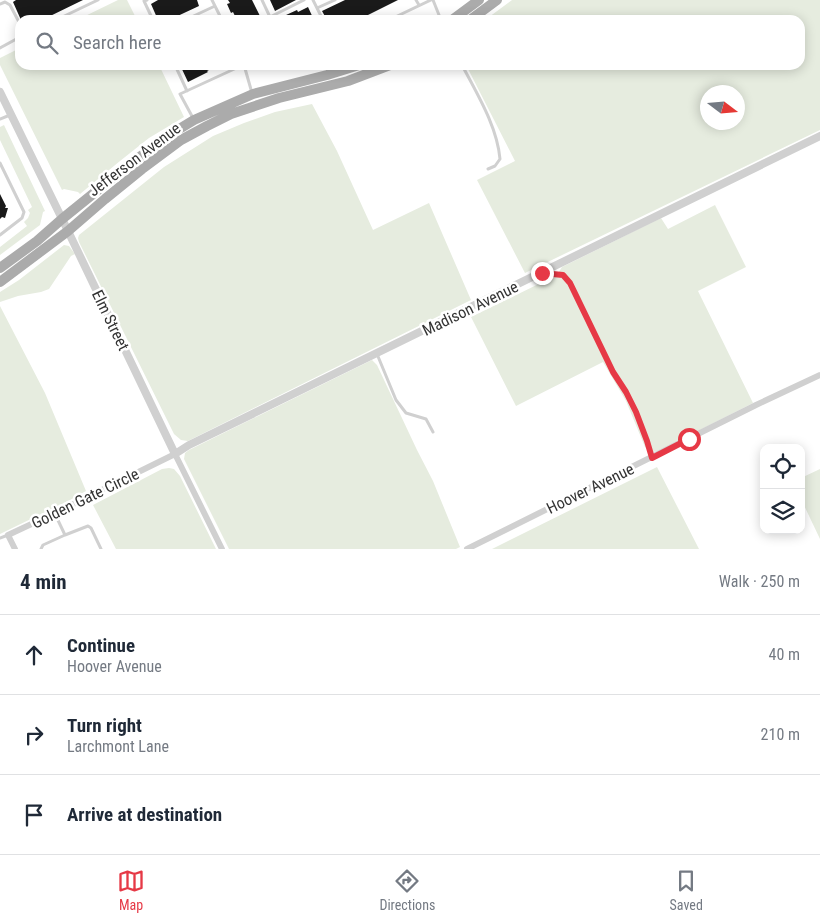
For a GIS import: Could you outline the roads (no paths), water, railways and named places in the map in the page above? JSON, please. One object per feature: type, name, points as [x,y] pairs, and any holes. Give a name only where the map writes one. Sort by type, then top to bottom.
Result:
[{"type":"main road","points":[[459,15],[479,0]]},
{"type":"main road","points":[[477,15],[497,0]]},
{"type":"main road","name":"Jefferson Avenue","points":[[0,268],[37,241],[130,164],[194,120],[252,94],[333,70]]},
{"type":"main road","name":"Jefferson Avenue","points":[[0,282],[68,231],[142,169],[182,140],[231,114],[279,98],[348,81],[377,70]]},
{"type":"main road","points":[[207,126],[221,114],[252,99],[252,94]]},
{"type":"street","name":"Elm Street","points":[[0,92],[222,549]]},
{"type":"street","name":"Madison Avenue","points":[[175,454],[189,445],[820,136]]},
{"type":"street","name":"Hoover Avenue","points":[[467,549],[820,375]]},
{"type":"street","name":"Golden Gate Circle","points":[[8,535],[175,454]]},
{"type":"street","points":[[8,535],[15,549]]},
{"type":"lane","points":[[0,4],[10,0]]},
{"type":"lane","points":[[66,15],[98,0]]},
{"type":"lane","points":[[147,0],[144,1],[151,15]]},
{"type":"lane","points":[[212,0],[220,15]]},
{"type":"lane","points":[[262,0],[269,15]]},
{"type":"lane","points":[[274,15],[304,0]]},
{"type":"lane","points":[[313,0],[320,15]]},
{"type":"lane","points":[[317,8],[334,0]]},
{"type":"lane","points":[[416,0],[419,6]]},
{"type":"lane","points":[[400,15],[432,0],[439,15]]},
{"type":"lane","points":[[5,2],[10,5],[15,15]]},
{"type":"lane","points":[[196,15],[215,6]]},
{"type":"lane","points":[[0,48],[15,40]]},
{"type":"lane","points":[[177,70],[187,91]]},
{"type":"lane","points":[[194,120],[180,94],[232,70]]},
{"type":"lane","points":[[245,70],[252,94]]},
{"type":"lane","points":[[464,70],[489,120],[499,147],[500,159],[495,166],[488,169]]},
{"type":"lane","points":[[0,119],[11,115]]},
{"type":"lane","points":[[0,163],[24,212],[22,218],[0,235]]},
{"type":"lane","points":[[542,273],[563,275],[570,283],[613,372],[636,412],[652,458]]},
{"type":"lane","points":[[377,353],[396,400],[406,413],[426,419],[433,432]]},
{"type":"lane","points":[[55,513],[65,535]]},
{"type":"lane","points":[[42,549],[43,545],[88,526],[91,528],[101,549]]},
{"type":"lane","points":[[0,538],[8,535]]}]
